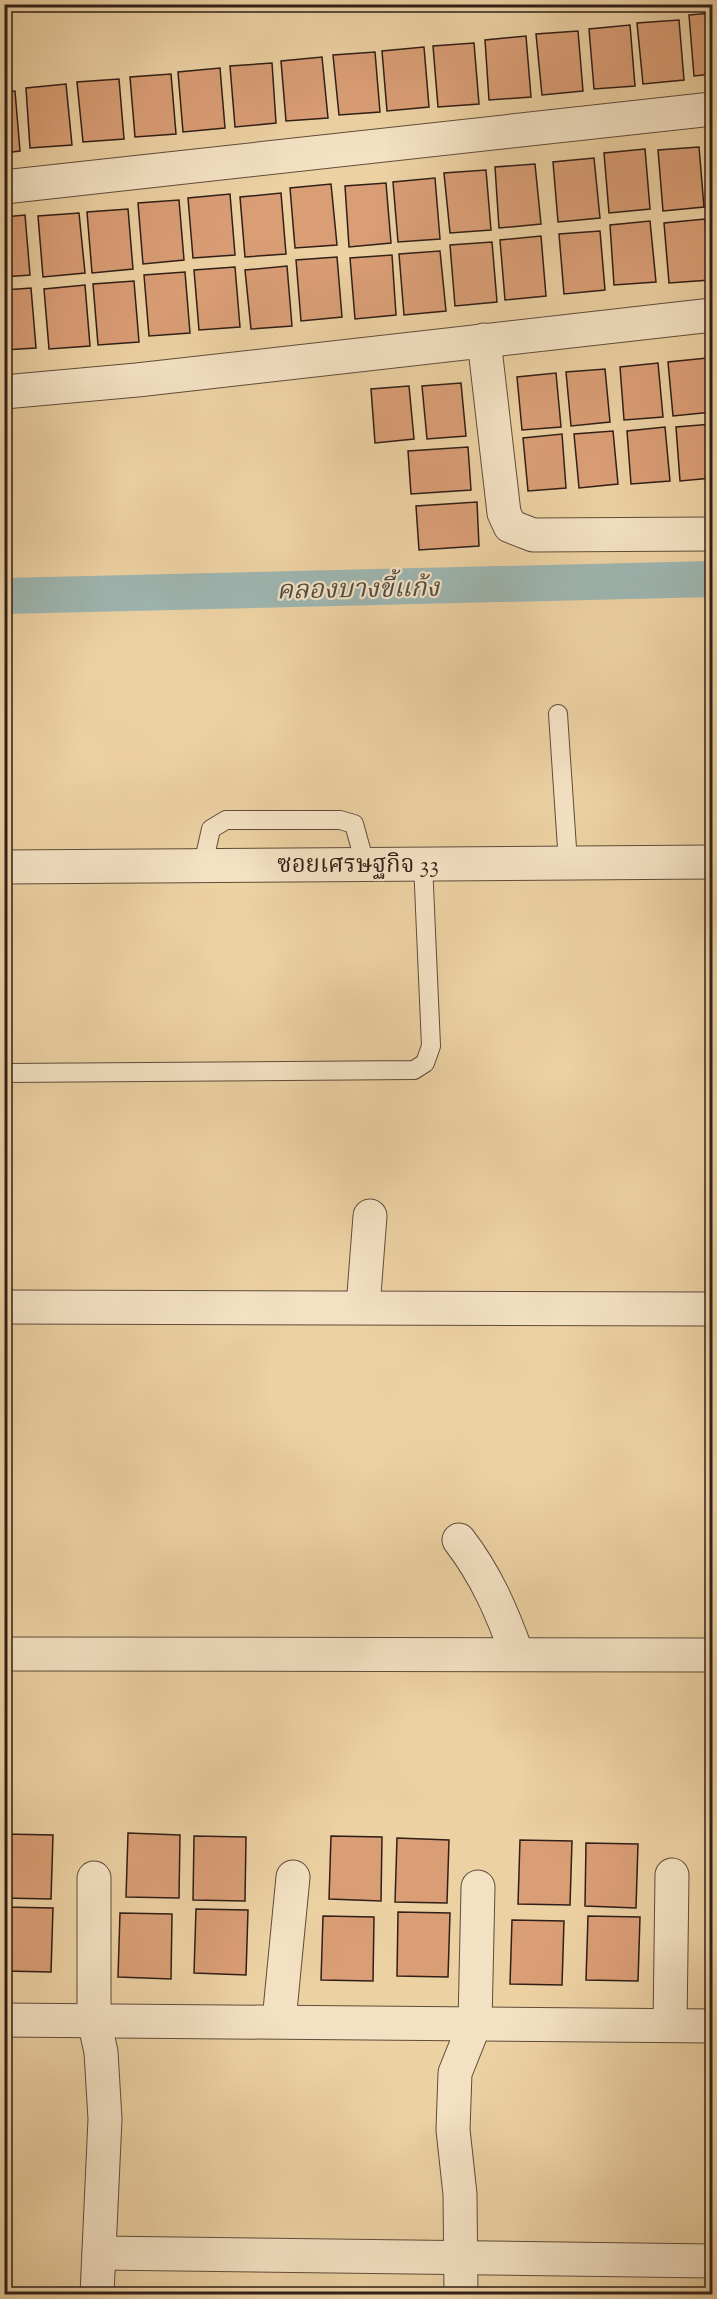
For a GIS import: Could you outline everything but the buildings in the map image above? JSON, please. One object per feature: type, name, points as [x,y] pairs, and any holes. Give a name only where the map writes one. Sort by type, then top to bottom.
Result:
[{"type":"street","points":[[4,187],[712,109]]},
{"type":"street","points":[[4,392],[137,380],[712,315]]},
{"type":"street","points":[[484,340],[504,513],[510,526],[533,535],[712,534]]},
{"type":"street","name":"ซอยเศรษฐกิจ 33","points":[[4,867],[712,862]]},
{"type":"street","points":[[363,1308],[370,1216]]},
{"type":"street","points":[[4,1307],[712,1309]]},
{"type":"street","points":[[459,1540],[477,1564],[500,1605],[517,1654]]},
{"type":"street","points":[[4,1654],[712,1655]]},
{"type":"street","points":[[670,2025],[672,1875]]},
{"type":"street","points":[[279,2021],[294,1877]]},
{"type":"street","points":[[94,1878],[94,2020],[101,2052],[105,2119],[97,2295]]},
{"type":"street","points":[[461,2295],[460,2194],[453,2130],[455,2073],[475,2023],[478,1887]]},
{"type":"street","points":[[4,2020],[712,2026]]},
{"type":"street","points":[[99,2253],[712,2261]]},
{"type":"lane","points":[[558,714],[568,863]]},
{"type":"lane","points":[[203,865],[211,829],[226,820],[340,820],[354,824],[365,864]]},
{"type":"lane","points":[[4,1073],[414,1070],[425,1063],[431,1046],[423,863]]},
{"type":"waterway","name":"คลองบางขี้แก้ง","points":[[4,596],[712,579]]}]
